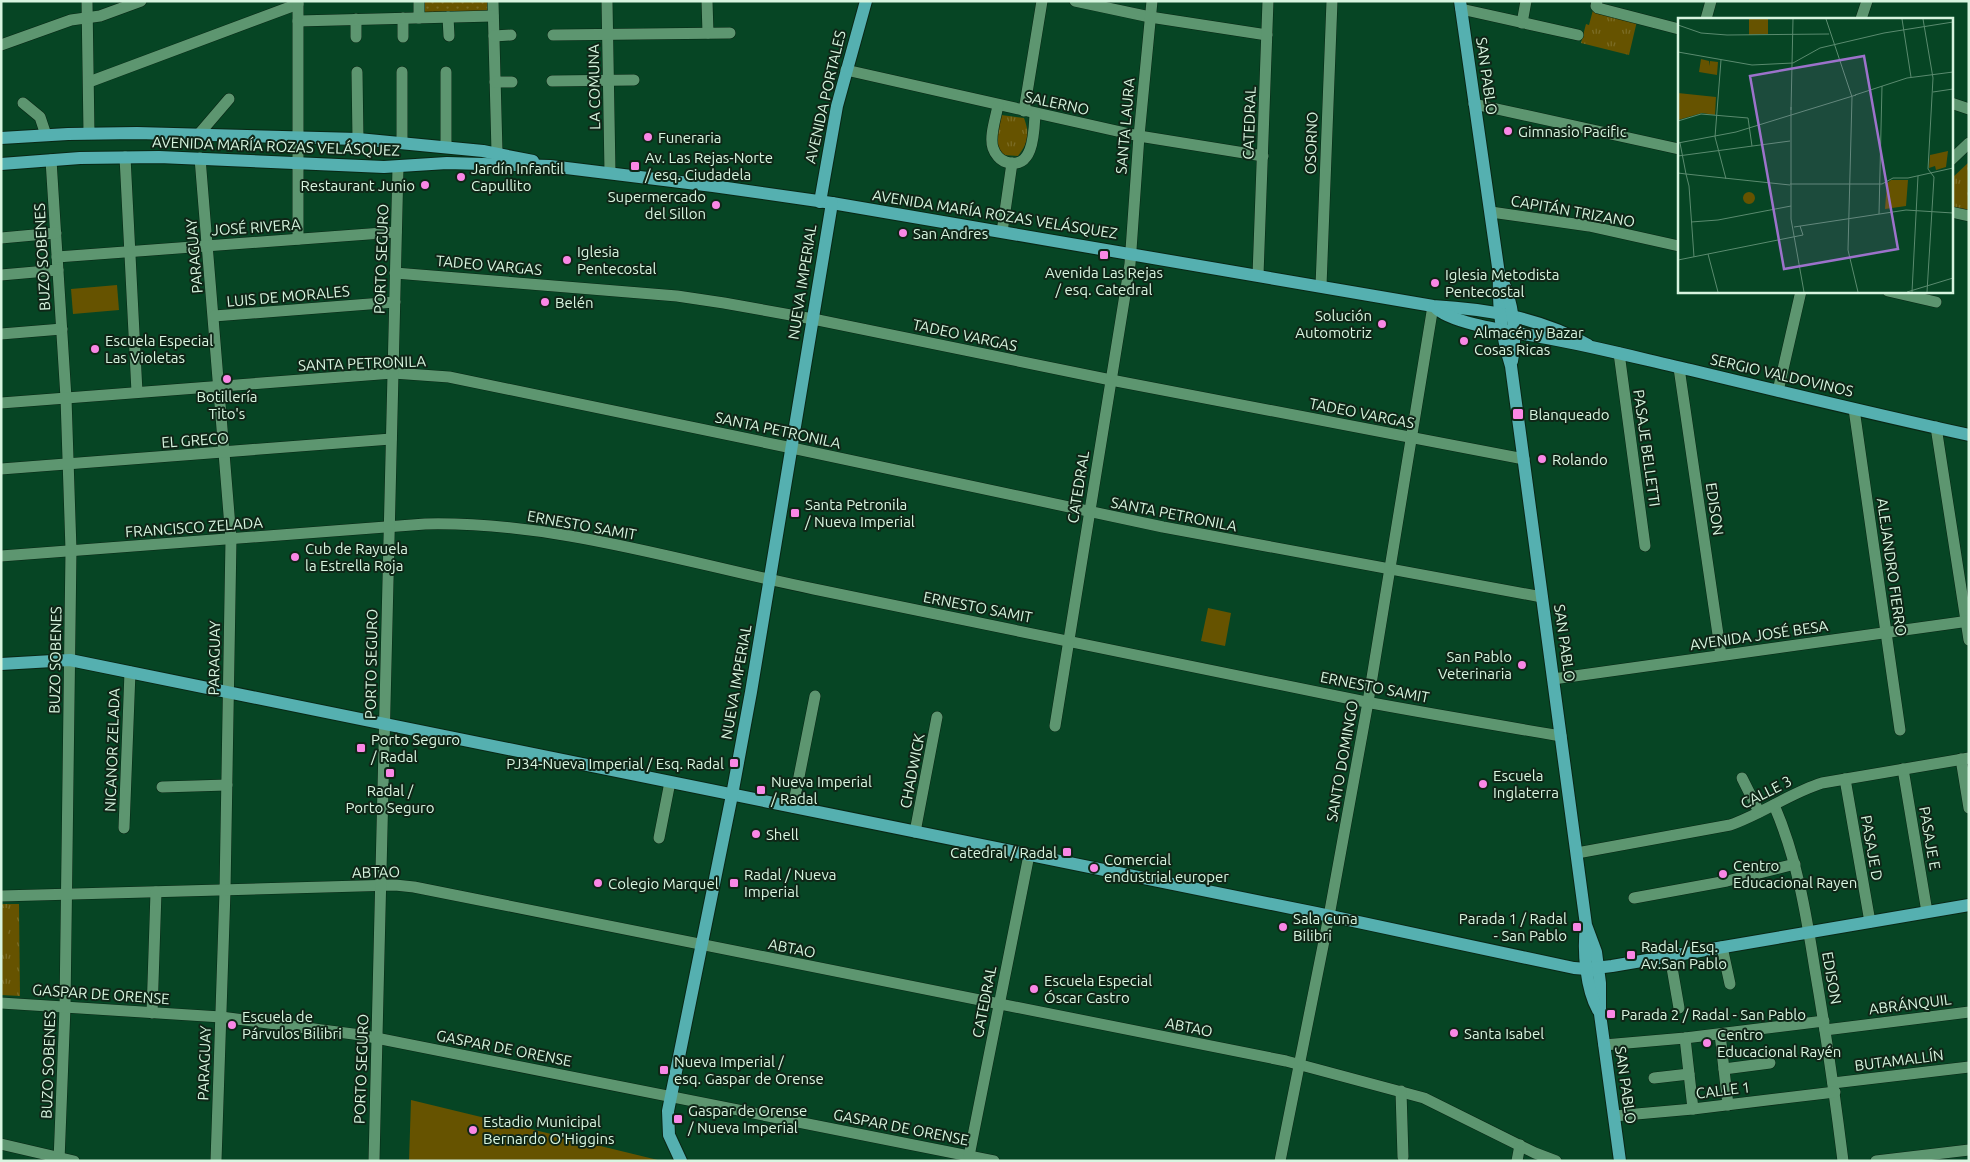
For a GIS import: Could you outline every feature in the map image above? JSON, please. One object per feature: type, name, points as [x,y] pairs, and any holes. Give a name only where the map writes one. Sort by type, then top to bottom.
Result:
[{"type":"main road","name":"AVENIDA PORTALES","points":[[826,202],[837,106],[866,1]]},
{"type":"main road","name":"SAN PABLO","points":[[1461,5],[1507,330],[1514,348],[1511,366],[1586,925],[1596,952],[1593,968],[1620,1161]]},
{"type":"main road","name":"AVENIDA MARÍA ROZAS VELÁSQUEZ","points":[[1,138],[89,133],[358,139],[497,152],[550,166]]},
{"type":"main road","name":"AVENIDA MARÍA ROZAS VELÁSQUEZ","points":[[1,164],[124,157],[200,158],[398,167],[447,163],[550,166],[610,172],[826,202],[1434,306],[1505,315]]},
{"type":"main road","name":"NUEVA IMPERIAL","points":[[682,1161],[672,1142],[668,1129],[667,1117],[670,1096],[732,795],[770,580],[813,319],[826,202]]},
{"type":"main road","name":"AVENIDA MARÍA ROZAS VELÁSQUEZ","points":[[1434,306],[1440,312],[1451,317],[1507,330]]},
{"type":"main road","name":"SERGIO VALDOVINOS","points":[[1505,315],[1552,327],[1588,345]]},
{"type":"main road","name":"SERGIO VALDOVINOS","points":[[1507,330],[1619,352],[1679,368],[1969,435]]},
{"type":"main road","points":[[1,664],[70,660],[1329,916],[1543,962],[1593,968],[1969,904]]},
{"type":"street","points":[[87,1],[89,133]]},
{"type":"street","points":[[1,45],[70,20],[100,16],[141,1]]},
{"type":"street","points":[[419,1],[419,18]]},
{"type":"street","points":[[493,1],[497,152]]},
{"type":"street","name":"LA COMUNA","points":[[608,1],[610,172]]},
{"type":"street","points":[[707,1],[708,33]]},
{"type":"street","points":[[1024,111],[1042,1]]},
{"type":"street","points":[[1075,1],[1150,18],[1267,35]]},
{"type":"street","name":"SANTA LAURA","points":[[1131,253],[1139,136],[1152,1]]},
{"type":"street","name":"CATEDRAL","points":[[1258,275],[1268,1]]},
{"type":"street","name":"OSORNO","points":[[1321,286],[1332,1]]},
{"type":"street","points":[[1522,23],[1526,1]]},
{"type":"street","points":[[1597,1],[1596,6],[1598,8],[1678,29]]},
{"type":"street","points":[[1706,18],[1711,1]]},
{"type":"street","points":[[1861,18],[1867,1]]},
{"type":"street","points":[[89,82],[298,3],[298,239]]},
{"type":"street","points":[[1461,5],[1522,23],[1578,35]]},
{"type":"street","points":[[298,21],[493,16]]},
{"type":"street","points":[[448,17],[448,36]]},
{"type":"street","points":[[402,18],[403,37]]},
{"type":"street","points":[[356,19],[356,37]]},
{"type":"street","points":[[553,35],[730,33]]},
{"type":"street","points":[[494,36],[511,35]]},
{"type":"street","name":"SALERNO","points":[[846,70],[1139,136],[1263,156]]},
{"type":"street","points":[[357,72],[358,139]]},
{"type":"street","points":[[402,72],[402,142]]},
{"type":"street","points":[[446,72],[446,147]]},
{"type":"street","points":[[552,81],[634,80]]},
{"type":"street","points":[[494,82],[512,82]]},
{"type":"street","name":"AVENIDA MARÍA ROZAS VELÁSQUEZ","points":[[199,134],[229,99]]},
{"type":"street","points":[[1952,102],[1969,109]]},
{"type":"street","points":[[23,103],[40,118],[46,135]]},
{"type":"street","points":[[1474,104],[1678,146]]},
{"type":"street","points":[[998,105],[992,147],[995,154],[1001,159],[1012,163],[1022,160],[1030,152],[1036,114]]},
{"type":"street","points":[[1952,159],[1969,142]]},
{"type":"street","points":[[124,157],[137,392]]},
{"type":"street","name":"PARAGUAY","points":[[200,158],[209,245],[231,539],[225,891],[216,1161]]},
{"type":"street","name":"BUZO SOBENES","points":[[51,160],[66,398],[71,550],[66,1007],[59,1159]]},
{"type":"street","points":[[1002,232],[1012,163]]},
{"type":"street","name":"PORTO SEGURO","points":[[374,1161],[398,167]]},
{"type":"street","name":"CAPITÁN TRIZANO","points":[[1491,212],[1589,226],[1678,246]]},
{"type":"street","points":[[1952,212],[1969,216]]},
{"type":"street","name":"JOSÉ RIVERA","points":[[57,257],[396,232]]},
{"type":"street","points":[[1,238],[56,233]]},
{"type":"street","name":"CATEDRAL","points":[[1055,726],[1131,253]]},
{"type":"street","points":[[1,275],[58,270]]},
{"type":"street","name":"TADEO VARGAS","points":[[395,273],[677,296],[813,319],[1111,380],[1524,458]]},
{"type":"street","points":[[1778,391],[1801,292]]},
{"type":"street","points":[[1892,292],[1936,302]]},
{"type":"street","name":"LUIS DE MORALES","points":[[214,316],[394,302]]},
{"type":"street","name":"SANTO DOMINGO","points":[[1280,1161],[1329,916],[1368,702],[1434,306]]},
{"type":"street","points":[[1,334],[62,329]]},
{"type":"street","name":"PASAJE BELLETTI","points":[[1619,352],[1645,546]]},
{"type":"street","name":"EDISON","points":[[1679,368],[1721,655]]},
{"type":"street","name":"SANTA PETRONILA","points":[[1,403],[393,373],[449,377],[1224,539],[1542,597]]},
{"type":"street","name":"ALEJANDRO FIERRO","points":[[1854,409],[1900,730]]},
{"type":"street","points":[[1936,428],[1969,640]]},
{"type":"street","name":"EL GRECO","points":[[1,469],[391,439]]},
{"type":"street","name":"ERNESTO SAMIT","points":[[389,526],[441,524],[541,532],[591,540],[770,580],[1368,702],[1561,736]]},
{"type":"street","name":"FRANCISCO ZELADA","points":[[1,556],[389,526]]},
{"type":"street","name":"AVENIDA JOSÉ BESA","points":[[1553,678],[1967,621]]},
{"type":"street","name":"NICANOR ZELADA","points":[[124,828],[130,672]]},
{"type":"street","points":[[793,807],[815,696]]},
{"type":"street","name":"CHADWICK","points":[[915,832],[937,717]]},
{"type":"street","points":[[1965,758],[1969,808]]},
{"type":"street","name":"CALLE 3","points":[[1577,853],[1722,827],[1744,820],[1813,786],[1965,758]]},
{"type":"street","name":"PASAJE E","points":[[1903,769],[1927,912]]},
{"type":"street","points":[[1742,778],[1759,812]]},
{"type":"street","name":"PASAJE D","points":[[1845,779],[1870,922]]},
{"type":"street","points":[[659,838],[670,782]]},
{"type":"street","points":[[162,787],[227,785]]},
{"type":"street","name":"EDISON","points":[[1774,805],[1795,864],[1809,932],[1825,1026],[1843,1161]]},
{"type":"street","name":"CATEDRAL","points":[[969,1156],[1029,855]]},
{"type":"street","points":[[1634,898],[1727,881],[1795,864]]},
{"type":"street","name":"ABTAO","points":[[1,896],[396,885],[414,887],[1276,1059],[1401,1091],[1438,1104],[1556,1161]]},
{"type":"street","points":[[152,1013],[156,892]]},
{"type":"street","points":[[1722,947],[1730,984]]},
{"type":"street","points":[[1670,956],[1679,1008]]},
{"type":"street","name":"GASPAR DE ORENSE","points":[[1,1003],[221,1017],[377,1038],[994,1161]]},
{"type":"street","name":"ABRÁNQUIL","points":[[1825,1026],[1969,1012]]},
{"type":"street","points":[[1604,1045],[1825,1026]]},
{"type":"street","points":[[1720,1034],[1728,1105]]},
{"type":"street","points":[[1685,1038],[1693,1109]]},
{"type":"street","points":[[1724,1069],[1770,1063]]},
{"type":"street","name":"BUTAMALLÍN","points":[[1834,1088],[1969,1067]]},
{"type":"street","points":[[1654,1078],[1689,1074]]},
{"type":"street","name":"CALLE 1","points":[[1614,1116],[1728,1105],[1834,1088]]},
{"type":"street","points":[[1401,1091],[1404,1158]]},
{"type":"street","points":[[1,1144],[74,1161]]},
{"type":"street","points":[[1517,1161],[1520,1145]]},
{"type":"street","points":[[1876,1161],[1969,1150]]},
{"type":"green space","points":[[424,1],[489,1],[491,11],[424,12]]},
{"type":"green space","points":[[1593,10],[1637,21],[1629,55],[1581,43],[1586,24],[1589,25]]},
{"type":"green space","points":[[1001,115],[1024,118],[1028,134],[1018,156],[1002,155],[996,143]]},
{"type":"green space","points":[[1969,162],[1969,212],[1952,209],[1952,178]]},
{"type":"green space","points":[[117,285],[119,310],[73,314],[71,289]]},
{"type":"green space","points":[[1208,608],[1231,613],[1225,646],[1201,641]]},
{"type":"green space","points":[[1,904],[19,904],[20,996],[1,995]]},
{"type":"green space","points":[[1,908],[8,908],[8,934],[1,934]]},
{"type":"green space","name":"Estadio Municipal Bernardo O'Higgins","points":[[411,1100],[662,1161],[409,1161]]},
{"type":"place","name":"Gimnasio Pacific","points":[[1508,131]]},
{"type":"place","name":"Funeraria","points":[[648,137]]},
{"type":"place","name":"Av. Las Rejas-Norte / esq. Ciudadela","points":[[635,166]]},
{"type":"place","name":"Jardín Infantil Capullito","points":[[461,177]]},
{"type":"place","name":"Restaurant Junio","points":[[425,185]]},
{"type":"place","name":"Supermercado del Sillon","points":[[716,205]]},
{"type":"place","name":"San Andres","points":[[903,233]]},
{"type":"place","name":"Avenida Las Rejas / esq. Catedral","points":[[1104,255]]},
{"type":"place","name":"Iglesia Pentecostal","points":[[567,260]]},
{"type":"place","name":"Iglesia Metodista Pentecostal","points":[[1435,283]]},
{"type":"place","name":"Belén","points":[[545,302]]},
{"type":"place","name":"Solución Automotriz","points":[[1382,324]]},
{"type":"place","name":"Almacén y Bazar Cosas Ricas","points":[[1464,341]]},
{"type":"place","name":"Escuela Especial Las Violetas","points":[[95,349]]},
{"type":"place","name":"Botillería Tito's","points":[[227,379]]},
{"type":"place","name":"Blanqueado","points":[[1518,414]]},
{"type":"place","name":"Rolando","points":[[1542,459]]},
{"type":"place","name":"Santa Petronila / Nueva Imperial","points":[[795,513]]},
{"type":"place","name":"Cub de Rayuela la Estrella Roja","points":[[295,557]]},
{"type":"place","name":"San Pablo Veterinaria","points":[[1522,665]]},
{"type":"place","name":"Porto Seguro / Radal","points":[[361,748]]},
{"type":"place","name":"PJ34-Nueva Imperial / Esq. Radal","points":[[734,763]]},
{"type":"place","name":"Radal / Porto Seguro","points":[[390,773]]},
{"type":"place","name":"Escuela Inglaterra","points":[[1483,784]]},
{"type":"place","name":"Nueva Imperial / Radal","points":[[761,790]]},
{"type":"place","name":"Shell","points":[[756,834]]},
{"type":"place","name":"Catedral / Radal","points":[[1067,852]]},
{"type":"place","name":"Comercial endustrial europer","points":[[1094,868]]},
{"type":"place","name":"Centro Educacional Rayen","points":[[1723,874]]},
{"type":"place","name":"Colegio Marquel","points":[[598,883]]},
{"type":"place","name":"Radal / Nueva Imperial","points":[[734,883]]},
{"type":"place","name":"Sala Cuna Bilibri","points":[[1283,927]]},
{"type":"place","name":"Parada 1 / Radal - San Pablo","points":[[1577,927]]},
{"type":"place","name":"Radal / Esq. Av.San Pablo","points":[[1631,955]]},
{"type":"place","name":"Escuela Especial Óscar Castro","points":[[1034,989]]},
{"type":"place","name":"Parada 2 / Radal - San Pablo","points":[[1611,1014]]},
{"type":"place","name":"Escuela de Párvulos Bilibri","points":[[232,1025]]},
{"type":"place","name":"Santa Isabel","points":[[1454,1033]]},
{"type":"place","name":"Centro Educacional Rayén","points":[[1707,1043]]},
{"type":"place","name":"Nueva Imperial / esq. Gaspar de Orense","points":[[664,1070]]},
{"type":"place","name":"Gaspar de Orense / Nueva Imperial","points":[[678,1119]]},
{"type":"place","name":"Estadio Municipal Bernardo O'Higgins","points":[[473,1130]]}]
